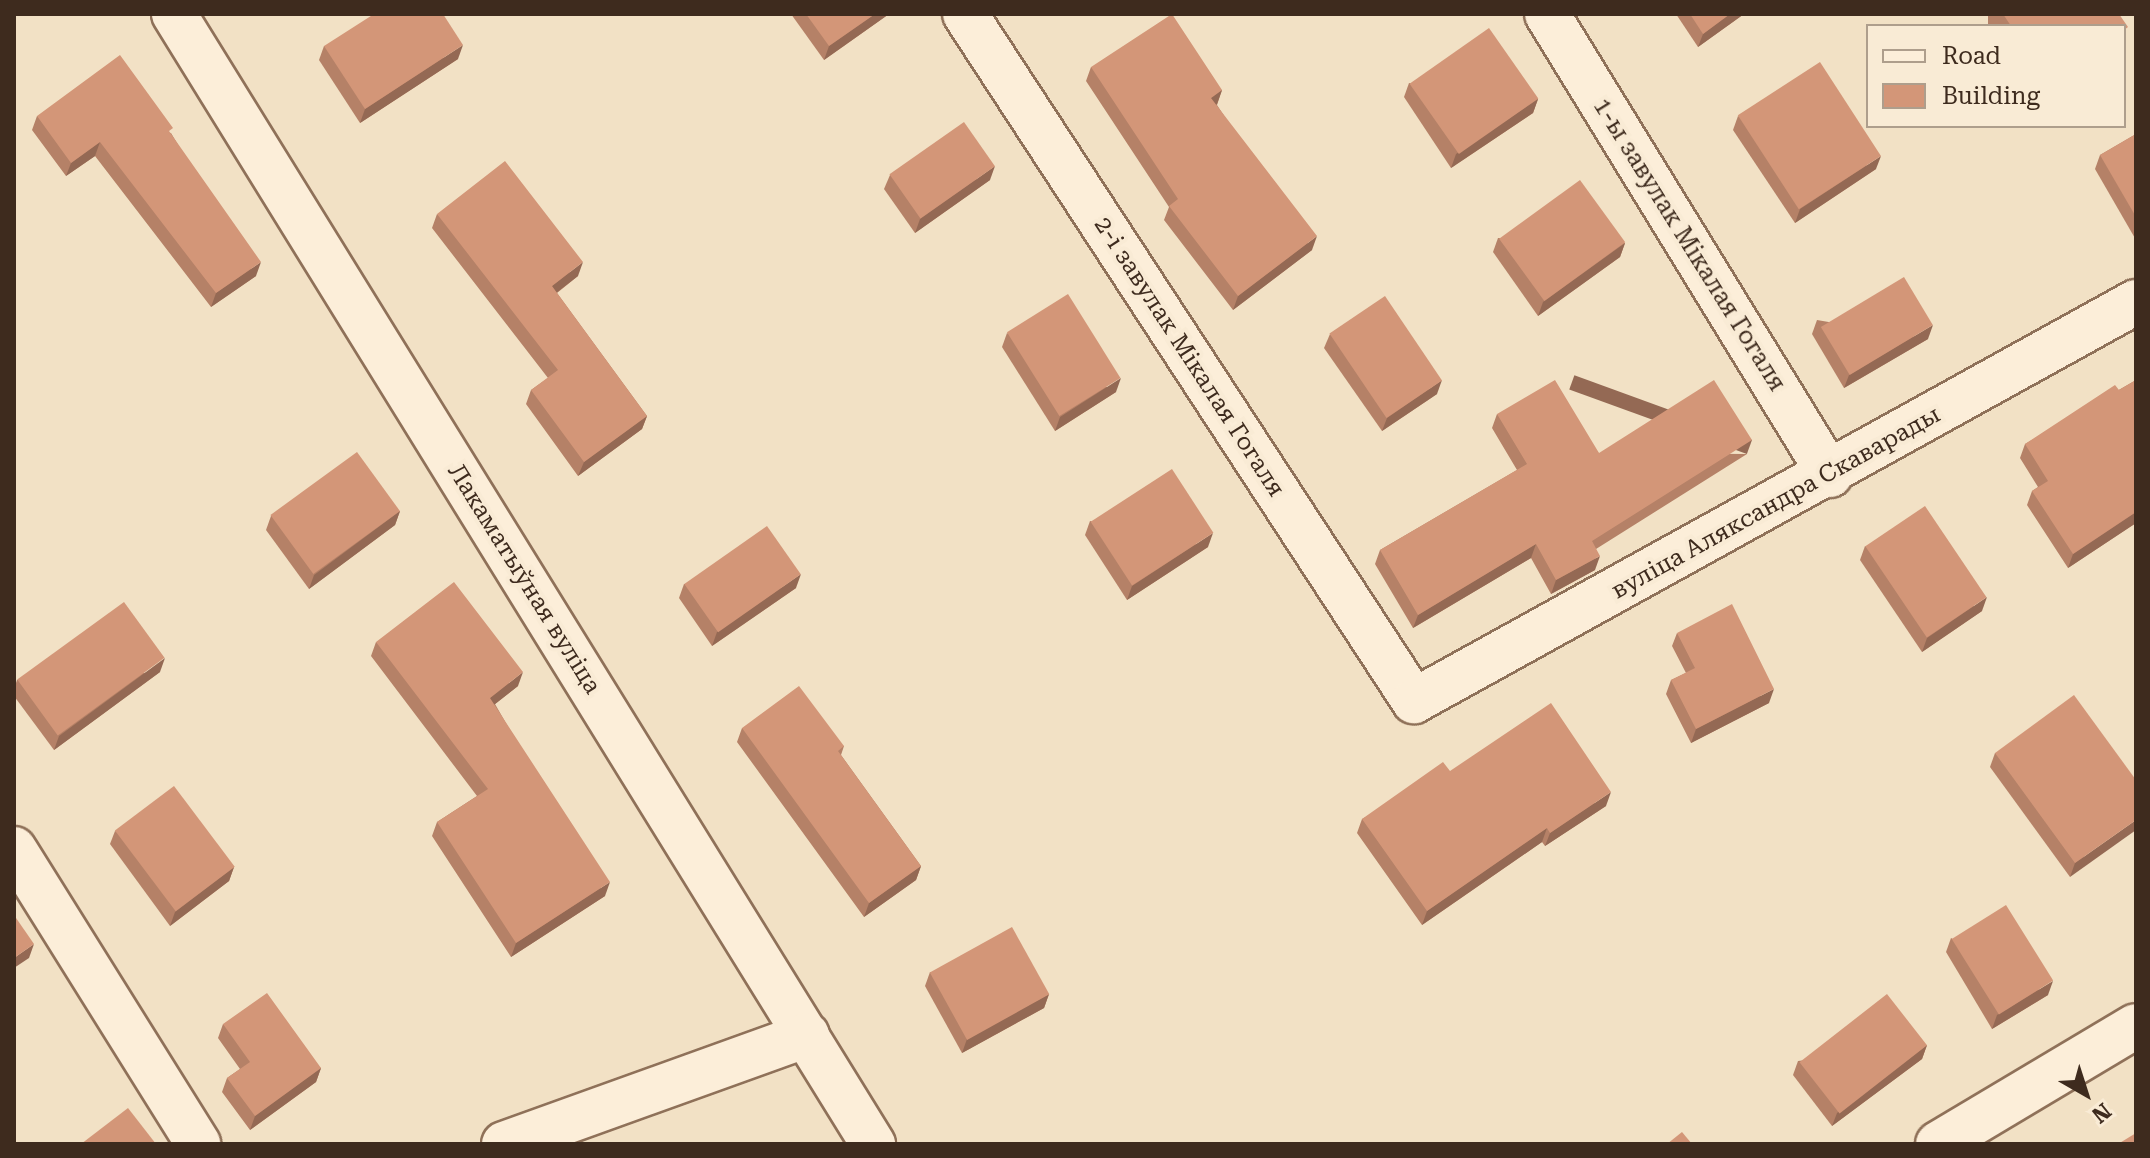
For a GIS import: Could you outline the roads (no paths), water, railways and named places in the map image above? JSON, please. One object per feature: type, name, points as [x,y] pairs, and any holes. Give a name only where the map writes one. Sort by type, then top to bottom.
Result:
[{"type":"street","name":"Лакаматыўная вуліца","points":[[174,14],[873,1144]]},
{"type":"street","name":"2-і завулак Мікалая Гогаля","points":[[965,14],[1414,701]]},
{"type":"street","name":"1-ы завулак Мікалая Гогаля","points":[[1547,14],[1830,475]]},
{"type":"street","name":"вуліца Аляксандра Скаварады","points":[[1414,701],[1830,475],[2136,302]]},
{"type":"street","points":[[14,849],[198,1144]]},
{"type":"street","points":[[1938,1144],[2136,1026]]},
{"type":"street","points":[[504,1144],[807,1035]]}]
